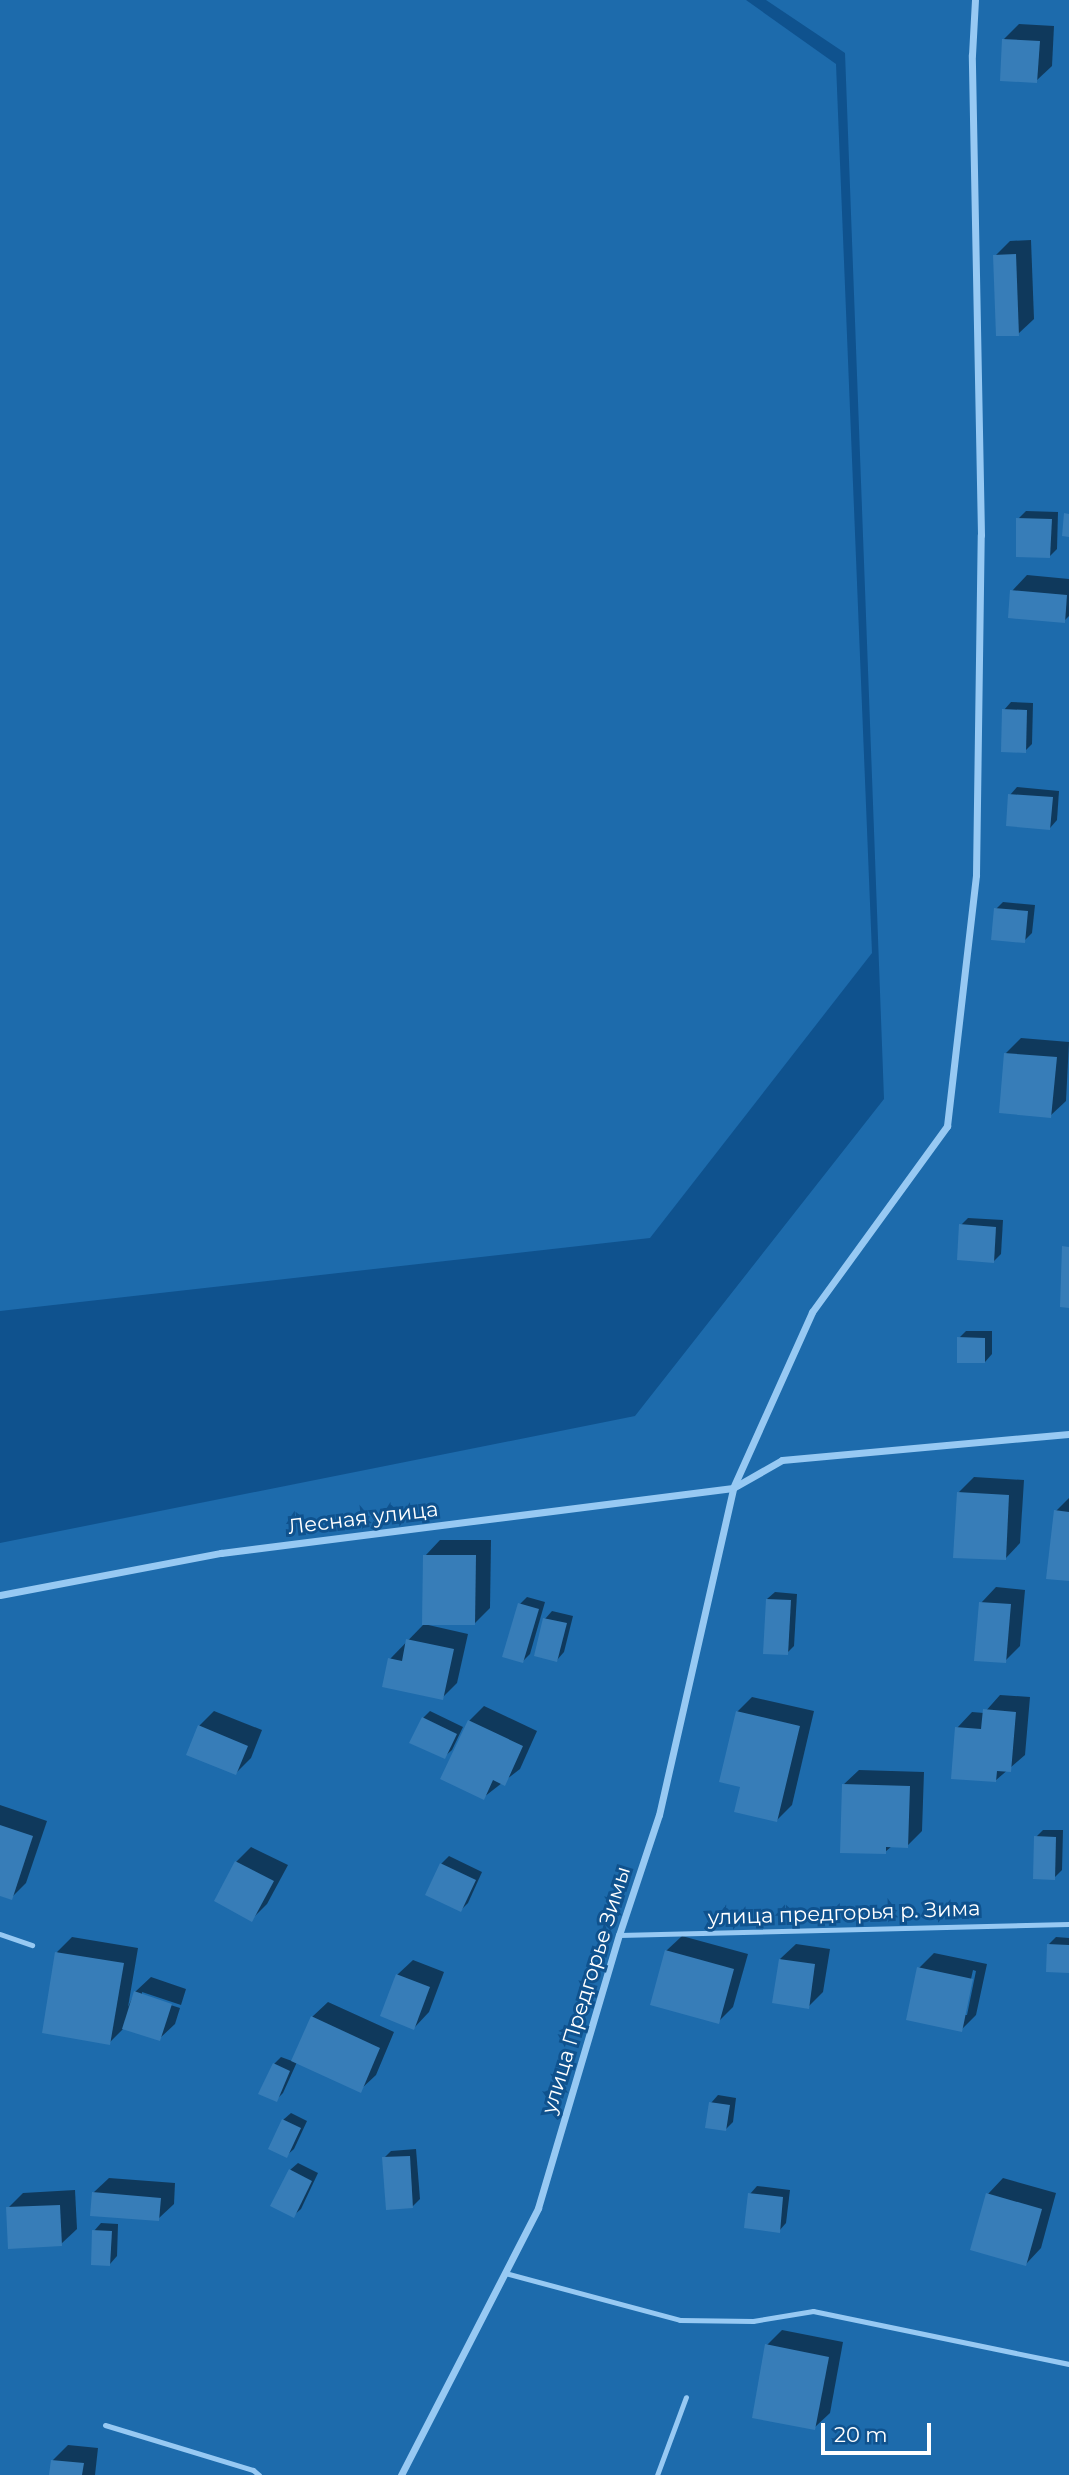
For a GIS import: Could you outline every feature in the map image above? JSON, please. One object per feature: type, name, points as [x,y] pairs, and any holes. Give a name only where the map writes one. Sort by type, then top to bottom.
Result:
[{"type":"street","name":"улица Предгорье Зимы","points":[[401,2475],[538,2207],[619,1935],[659,1815],[733,1488],[812,1312],[947,1126],[976,875],[981,535],[972,55],[975,0]]},
{"type":"street","points":[[733,1488],[782,1460],[1069,1434]]},
{"type":"street","name":"Лесная улица","points":[[0,1595],[221,1553],[733,1488]]},
{"type":"lane","name":"улица предгорья р. Зима","points":[[619,1935],[1069,1924]]},
{"type":"lane","points":[[0,1934],[32,1945]]},
{"type":"lane","points":[[505,2273],[680,2320],[753,2322],[813,2311],[1069,2364]]},
{"type":"lane","points":[[657,2475],[686,2397]]},
{"type":"lane","points":[[105,2425],[253,2470],[259,2475]]},
{"type":"shaded area","points":[[0,0],[746,0],[836,64],[872,953],[650,1238],[0,1311]]},
{"type":"shaded area","points":[[766,0],[1069,0],[1069,2475],[0,2475],[0,1543],[635,1416],[884,1099],[845,53]]},
{"type":"building","points":[[1002,39],[1040,41],[1037,83],[1000,81]]},
{"type":"building","points":[[1016,254],[1019,336],[996,336],[993,255]]},
{"type":"building","points":[[1064,513],[1069,514],[1069,537],[1062,536]]},
{"type":"building","points":[[1016,518],[1052,519],[1050,558],[1016,557]]},
{"type":"building","points":[[1010,590],[1067,595],[1065,623],[1008,618]]},
{"type":"building","points":[[1002,709],[1027,710],[1026,753],[1001,752]]},
{"type":"building","points":[[1008,794],[1053,797],[1050,830],[1006,826]]},
{"type":"building","points":[[994,908],[1028,911],[1025,943],[991,940]]},
{"type":"building","points":[[1004,1053],[1057,1057],[1051,1118],[999,1113]]},
{"type":"building","points":[[959,1224],[996,1227],[994,1263],[957,1260]]},
{"type":"building","points":[[1062,1246],[1069,1247],[1069,1308],[1060,1307]]},
{"type":"building","points":[[957,1337],[985,1338],[985,1363],[957,1363]]},
{"type":"building","points":[[957,1492],[1009,1495],[1006,1560],[953,1558]]},
{"type":"building","points":[[1054,1510],[1069,1512],[1069,1581],[1046,1579]]},
{"type":"building","points":[[423,1555],[476,1555],[475,1625],[422,1625]]},
{"type":"building","points":[[766,1599],[791,1600],[788,1655],[763,1654]]},
{"type":"building","points":[[979,1602],[1011,1604],[1006,1663],[974,1661]]},
{"type":"building","points":[[518,1603],[539,1609],[523,1663],[502,1657]]},
{"type":"building","points":[[543,1618],[567,1623],[557,1662],[534,1656]]},
{"type":"building","points":[[406,1639],[454,1649],[443,1700],[382,1687],[388,1658],[402,1661]]},
{"type":"building","points":[[983,1709],[1016,1712],[1011,1772],[997,1771],[996,1782],[951,1779],[955,1727],[981,1729]]},
{"type":"building","points":[[736,1711],[800,1726],[777,1822],[734,1812],[740,1787],[719,1782]]},
{"type":"building","points":[[422,1717],[457,1734],[445,1759],[409,1743]]},
{"type":"building","points":[[468,1720],[523,1746],[505,1786],[493,1780],[484,1800],[440,1779]]},
{"type":"building","points":[[198,1725],[248,1746],[236,1775],[186,1755]]},
{"type":"building","points":[[842,1784],[910,1786],[908,1848],[886,1847],[886,1854],[840,1853]]},
{"type":"building","points":[[0,1825],[33,1836],[12,1900],[0,1896]]},
{"type":"building","points":[[1034,1836],[1056,1837],[1055,1880],[1033,1879]]},
{"type":"building","points":[[235,1861],[274,1881],[252,1922],[214,1901]]},
{"type":"building","points":[[440,1863],[476,1880],[461,1912],[425,1895]]},
{"type":"building","points":[[1047,1944],[1069,1945],[1069,1973],[1046,1972]]},
{"type":"building","points":[[665,1950],[734,1969],[719,2024],[650,2005]]},
{"type":"building","points":[[55,1952],[124,1963],[110,2045],[42,2033]]},
{"type":"building","points":[[779,1959],[815,1964],[809,2009],[772,2003]]},
{"type":"building","points":[[917,1967],[973,1979],[962,2032],[906,2020]]},
{"type":"building","points":[[396,1974],[430,1987],[414,2030],[380,2016]]},
{"type":"building","points":[[134,1991],[172,2004],[160,2041],[122,2029]]},
{"type":"building","points":[[311,2016],[380,2048],[361,2093],[291,2061]]},
{"type":"building","points":[[273,2063],[290,2071],[277,2102],[258,2094]]},
{"type":"building","points":[[709,2102],[730,2105],[726,2131],[705,2128]]},
{"type":"building","points":[[282,2119],[301,2128],[287,2158],[268,2149]]},
{"type":"building","points":[[410,2156],[413,2208],[386,2210],[382,2157]]},
{"type":"building","points":[[289,2169],[312,2181],[294,2218],[270,2206]]},
{"type":"building","points":[[92,2192],[161,2198],[159,2221],[90,2216]]},
{"type":"building","points":[[748,2193],[783,2197],[780,2233],[744,2228]]},
{"type":"building","points":[[986,2193],[1042,2209],[1026,2266],[970,2250]]},
{"type":"building","points":[[60,2205],[62,2246],[8,2249],[6,2207]]},
{"type":"building","points":[[92,2230],[112,2231],[110,2266],[91,2265]]},
{"type":"building","points":[[765,2344],[829,2357],[815,2430],[752,2418]]},
{"type":"building","points":[[51,2460],[84,2463],[82,2475],[49,2475]]}]
